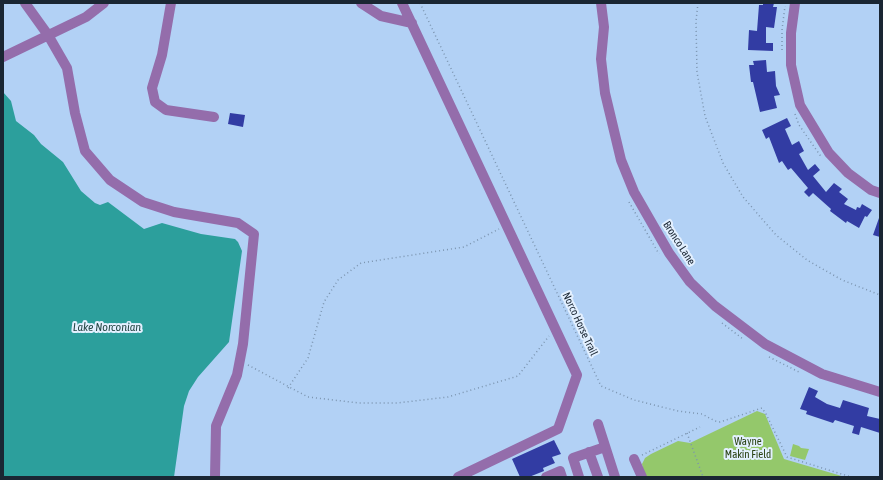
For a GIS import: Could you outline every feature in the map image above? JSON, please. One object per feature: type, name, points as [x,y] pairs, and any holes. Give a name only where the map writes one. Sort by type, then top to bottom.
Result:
[{"type":"street","points":[[25,3],[48,35],[67,68],[75,113],[85,150],[110,180],[143,202],[174,212],[238,223],[254,234],[237,375],[216,426],[215,477]]},
{"type":"street","points":[[3,57],[86,17],[104,3]]},
{"type":"street","points":[[171,3],[162,55],[152,88],[155,102],[166,110],[214,117]]},
{"type":"street","points":[[362,3],[381,16],[412,23]]},
{"type":"street","points":[[402,3],[554,330],[577,375],[558,429],[458,477]]},
{"type":"street","name":"Bronco Lane","points":[[601,3],[604,27],[601,59],[605,93],[621,160],[634,192],[669,253],[690,282],[715,306],[765,344],[822,374],[880,392]]},
{"type":"street","points":[[795,3],[791,32],[791,65],[800,105],[829,153],[848,173],[871,190],[880,193]]},
{"type":"street","points":[[598,424],[616,477]]},
{"type":"street","points":[[580,477],[573,458],[605,447]]},
{"type":"street","points":[[589,452],[598,477]]},
{"type":"street","points":[[634,459],[642,477]]},
{"type":"street","points":[[546,477],[560,471],[562,477]]},
{"type":"path","name":"Norco Horse Trail","points":[[420,3],[601,386],[634,400],[678,411],[702,414],[720,422],[762,408],[787,457],[851,477]]},
{"type":"path","points":[[698,3],[696,21],[697,72],[704,116],[723,163],[743,197],[776,235],[807,260],[842,280],[880,295]]},
{"type":"path","points":[[627,198],[644,230],[663,260]]},
{"type":"path","points":[[288,388],[308,358],[324,302],[338,280],[362,263],[464,247],[486,237],[506,225]]},
{"type":"path","points":[[717,318],[747,342]]},
{"type":"path","points":[[240,358],[250,367],[308,397],[359,403],[397,403],[448,397],[518,376],[554,330]]},
{"type":"path","points":[[765,354],[803,374]]},
{"type":"path","points":[[634,459],[700,427]]},
{"type":"path","points":[[687,433],[704,477]]},
{"type":"green space","name":"Wayne Makin Field","points":[[757,411],[765,414],[784,459],[845,477],[645,477],[642,464],[645,458],[651,454],[678,441],[690,443]]},
{"type":"green space","points":[[793,444],[801,448],[809,449],[805,460],[790,456]]},
{"type":"water","name":"Lake Norconian","points":[[3,92],[11,101],[16,121],[34,135],[41,144],[63,162],[81,191],[95,203],[100,205],[108,202],[144,229],[162,223],[201,234],[235,239],[242,251],[229,342],[198,377],[189,391],[184,406],[174,477],[3,477]]},
{"type":"building","points":[[763,3],[774,3],[773,7],[777,7],[774,28],[766,27],[766,43],[773,43],[773,51],[748,50],[749,30],[757,31],[759,5],[763,5]]},
{"type":"building","points":[[766,60],[767,72],[775,71],[776,86],[780,95],[774,96],[777,108],[760,112],[753,82],[751,82],[749,65],[754,65],[753,61]]},
{"type":"building","points":[[230,113],[245,115],[243,127],[228,124]]},
{"type":"building","points":[[787,118],[791,126],[785,129],[792,145],[799,141],[804,151],[799,154],[808,170],[815,164],[820,170],[813,176],[826,192],[834,183],[842,189],[839,192],[848,199],[844,204],[856,210],[857,207],[860,208],[862,204],[872,210],[867,217],[865,216],[859,228],[847,221],[846,223],[830,211],[831,209],[813,193],[809,197],[804,192],[808,188],[791,168],[788,170],[782,161],[779,163],[769,137],[766,139],[762,130]]},
{"type":"building","points":[[880,218],[880,237],[873,235]]},
{"type":"building","points":[[809,387],[818,391],[815,397],[827,404],[840,408],[843,400],[869,408],[867,416],[880,419],[880,433],[861,427],[859,435],[852,433],[854,426],[835,420],[833,423],[806,414],[807,411],[800,409]]},
{"type":"building","points":[[554,440],[561,454],[552,457],[555,463],[543,468],[544,471],[529,477],[520,477],[512,459]]}]
